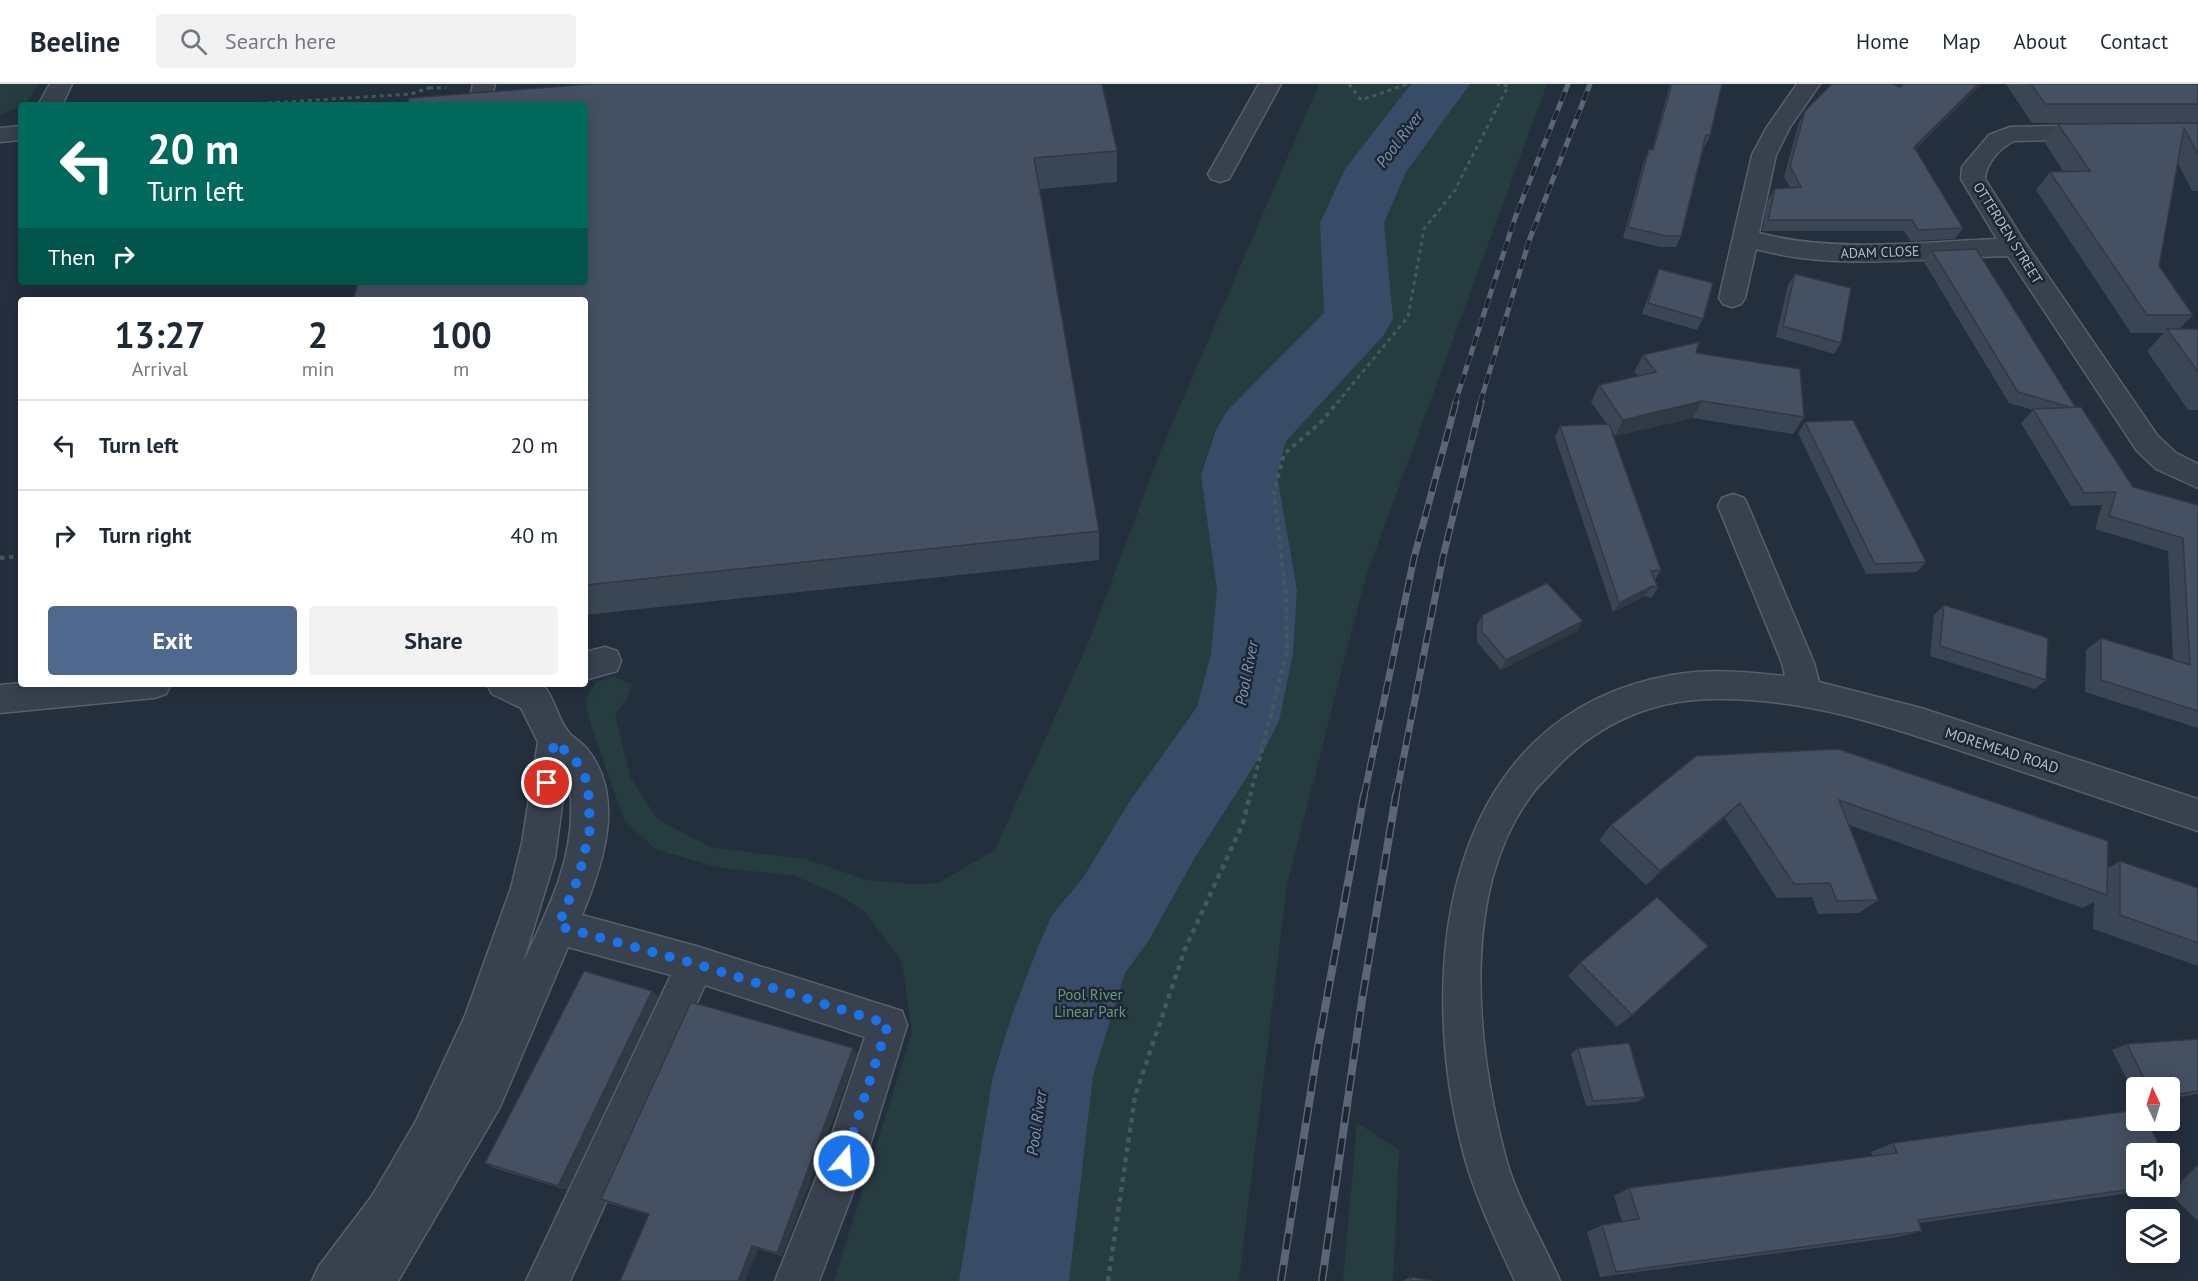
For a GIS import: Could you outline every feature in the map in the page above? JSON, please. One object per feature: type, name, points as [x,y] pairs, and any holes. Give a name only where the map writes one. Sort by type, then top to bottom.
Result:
[{"type":"street","points":[[52,102],[61,84]]},
{"type":"street","points":[[1220,174],[1270,84]]},
{"type":"street","points":[[1732,298],[1764,155],[1772,135],[1809,84]]},
{"type":"street","points":[[470,93],[504,99]]},
{"type":"street","name":"OTTERDEN STREET","points":[[2120,132],[2010,134],[1997,140],[1974,167],[1973,179],[2015,247],[2147,442],[2166,461],[2198,477]]},
{"type":"street","points":[[0,135],[18,133]]},
{"type":"street","name":"ADAM CLOSE","points":[[1746,238],[1783,248],[1831,253],[2015,247]]},
{"type":"street","points":[[1732,506],[1798,663],[1805,692]]},
{"type":"street","name":"MOREMEAD ROAD","points":[[1538,1281],[1507,1218],[1485,1156],[1470,1090],[1463,1026],[1463,970],[1467,914],[1478,866],[1490,831],[1511,796],[1540,758],[1571,732],[1599,714],[1632,699],[1668,689],[1710,685],[1751,686],[1805,692],[1868,706],[2198,815]]},
{"type":"street","points":[[0,699],[123,687]]},
{"type":"street","points":[[374,1281],[486,1093],[579,876],[590,829],[588,783],[575,759],[555,742],[530,689]]},
{"type":"street","points":[[334,1281],[401,1190],[445,1112],[483,1022],[515,934],[537,858],[548,795],[547,770],[555,742]]},
{"type":"street","points":[[558,926],[696,964],[888,1024],[844,1161],[797,1281]]},
{"type":"street","points":[[548,1281],[696,964]]},
{"type":"path","points":[[429,88],[430,84]]},
{"type":"path","points":[[1349,84],[1361,100],[1408,84]]},
{"type":"path","points":[[1108,1281],[1135,1096],[1185,950],[1243,824],[1287,652],[1286,597],[1275,492],[1284,454],[1320,423],[1408,317],[1424,229],[1455,190],[1508,85],[1497,84]]},
{"type":"path","points":[[284,102],[411,94],[429,88],[470,93]]},
{"type":"path","points":[[0,558],[18,556]]},
{"type":"green space","points":[[0,84],[39,84],[27,102],[18,102],[18,107],[0,115]]},
{"type":"green space","name":"Pool River Linear Park","points":[[1319,84],[1547,84],[1365,579],[1287,885],[1239,1281],[834,1281],[912,1032],[902,962],[865,912],[837,894],[795,876],[716,867],[655,849],[624,820],[591,725],[585,699],[597,681],[615,677],[632,685],[626,700],[615,714],[630,777],[658,820],[713,848],[806,859],[866,880],[911,884],[938,883],[995,850],[1090,639],[1160,452]]},
{"type":"green space","points":[[1357,1123],[1399,1150],[1393,1281],[1343,1281]]},
{"type":"building","points":[[591,84],[1102,84],[1117,151],[1034,158],[1099,531],[588,585],[588,297],[354,297],[357,285],[588,285],[588,102],[408,102],[409,98]]},
{"type":"building","points":[[1672,84],[1722,84],[1710,136],[1706,135],[1681,236],[1666,236],[1628,227],[1649,149],[1653,150]]},
{"type":"building","points":[[1832,84],[1893,84],[1900,87],[1903,84],[1978,84],[1914,147],[1963,228],[1918,230],[1912,220],[1768,220],[1775,189],[1801,187],[1790,166],[1805,111]]},
{"type":"building","points":[[2031,84],[2198,84],[2198,104],[2045,104]]},
{"type":"building","points":[[2198,123],[2198,154],[2184,128],[2159,266],[2193,315],[2147,315],[2050,172],[2090,171],[2058,124]]},
{"type":"building","points":[[1976,249],[2076,408],[2018,392],[1932,251]]},
{"type":"building","points":[[1659,269],[1713,283],[1703,319],[1648,303]]},
{"type":"building","points":[[1795,274],[1851,288],[1841,343],[1783,326]]},
{"type":"building","points":[[2167,329],[2198,329],[2198,372]]},
{"type":"building","points":[[1699,342],[1696,353],[1800,369],[1804,417],[1702,401],[1623,420],[1599,385],[1656,372],[1643,355]]},
{"type":"building","points":[[2081,407],[2133,487],[2198,505],[2198,711],[2101,680],[2101,638],[2190,665],[2183,538],[2109,516],[2116,492],[2084,493],[2033,409]]},
{"type":"building","points":[[1853,420],[1926,562],[1875,564],[1805,422]]},
{"type":"building","points":[[1609,424],[1661,570],[1651,571],[1658,588],[1652,586],[1619,603],[1560,426]]},
{"type":"building","points":[[1547,583],[1583,621],[1506,660],[1482,632],[1482,615]]},
{"type":"building","points":[[1944,605],[2048,638],[2046,680],[1940,646]]},
{"type":"building","points":[[1838,749],[2108,841],[2107,895],[1839,800],[1878,900],[1837,901],[1830,883],[1794,884],[1740,803],[1660,871],[1611,825],[1696,756]]},
{"type":"building","points":[[2120,861],[2198,888],[2198,943],[2120,915]]},
{"type":"building","points":[[1657,897],[1708,946],[1632,1015],[1580,963]]},
{"type":"building","points":[[584,971],[652,991],[558,1186],[485,1163]]},
{"type":"building","points":[[691,1002],[853,1048],[777,1253],[752,1246],[738,1281],[620,1281],[649,1214],[601,1199]]},
{"type":"building","points":[[2198,1039],[2198,1091],[2180,1094],[2180,1077],[2144,1077],[2127,1044]]},
{"type":"building","points":[[1629,1043],[1645,1097],[1593,1101],[1578,1048]]},
{"type":"building","points":[[2126,1111],[2126,1131],[2152,1131],[2158,1143],[2126,1143],[2126,1190],[1918,1220],[1922,1231],[1616,1272],[1602,1225],[1639,1219],[1629,1188],[1897,1153],[1893,1143]]},
{"type":"building","points":[[1411,1277],[1433,1281],[1411,1281]]},
{"type":"waterway","name":"Pool River","points":[[1014,1281],[1043,1076],[1061,1015],[1086,947],[1116,909],[1162,830],[1236,721],[1252,654],[1257,590],[1239,475],[1253,430],[1359,319],[1352,223],[1376,169],[1441,84]]},
{"type":"railway","points":[[1455,403],[1515,218],[1568,84]]},
{"type":"railway","points":[[1480,403],[1530,238],[1590,84]]},
{"type":"railway","points":[[1364,796],[1414,558],[1456,402]]},
{"type":"railway","points":[[1396,796],[1443,557],[1481,402]]},
{"type":"railway","points":[[1281,1281],[1318,1047],[1364,795]]},
{"type":"railway","points":[[1322,1281],[1362,1000],[1396,795]]},
{"type":"route","points":[[547,783],[547,770],[555,742],[575,759],[588,783],[590,829],[579,876],[558,926],[696,964],[888,1024],[844,1161]]}]
